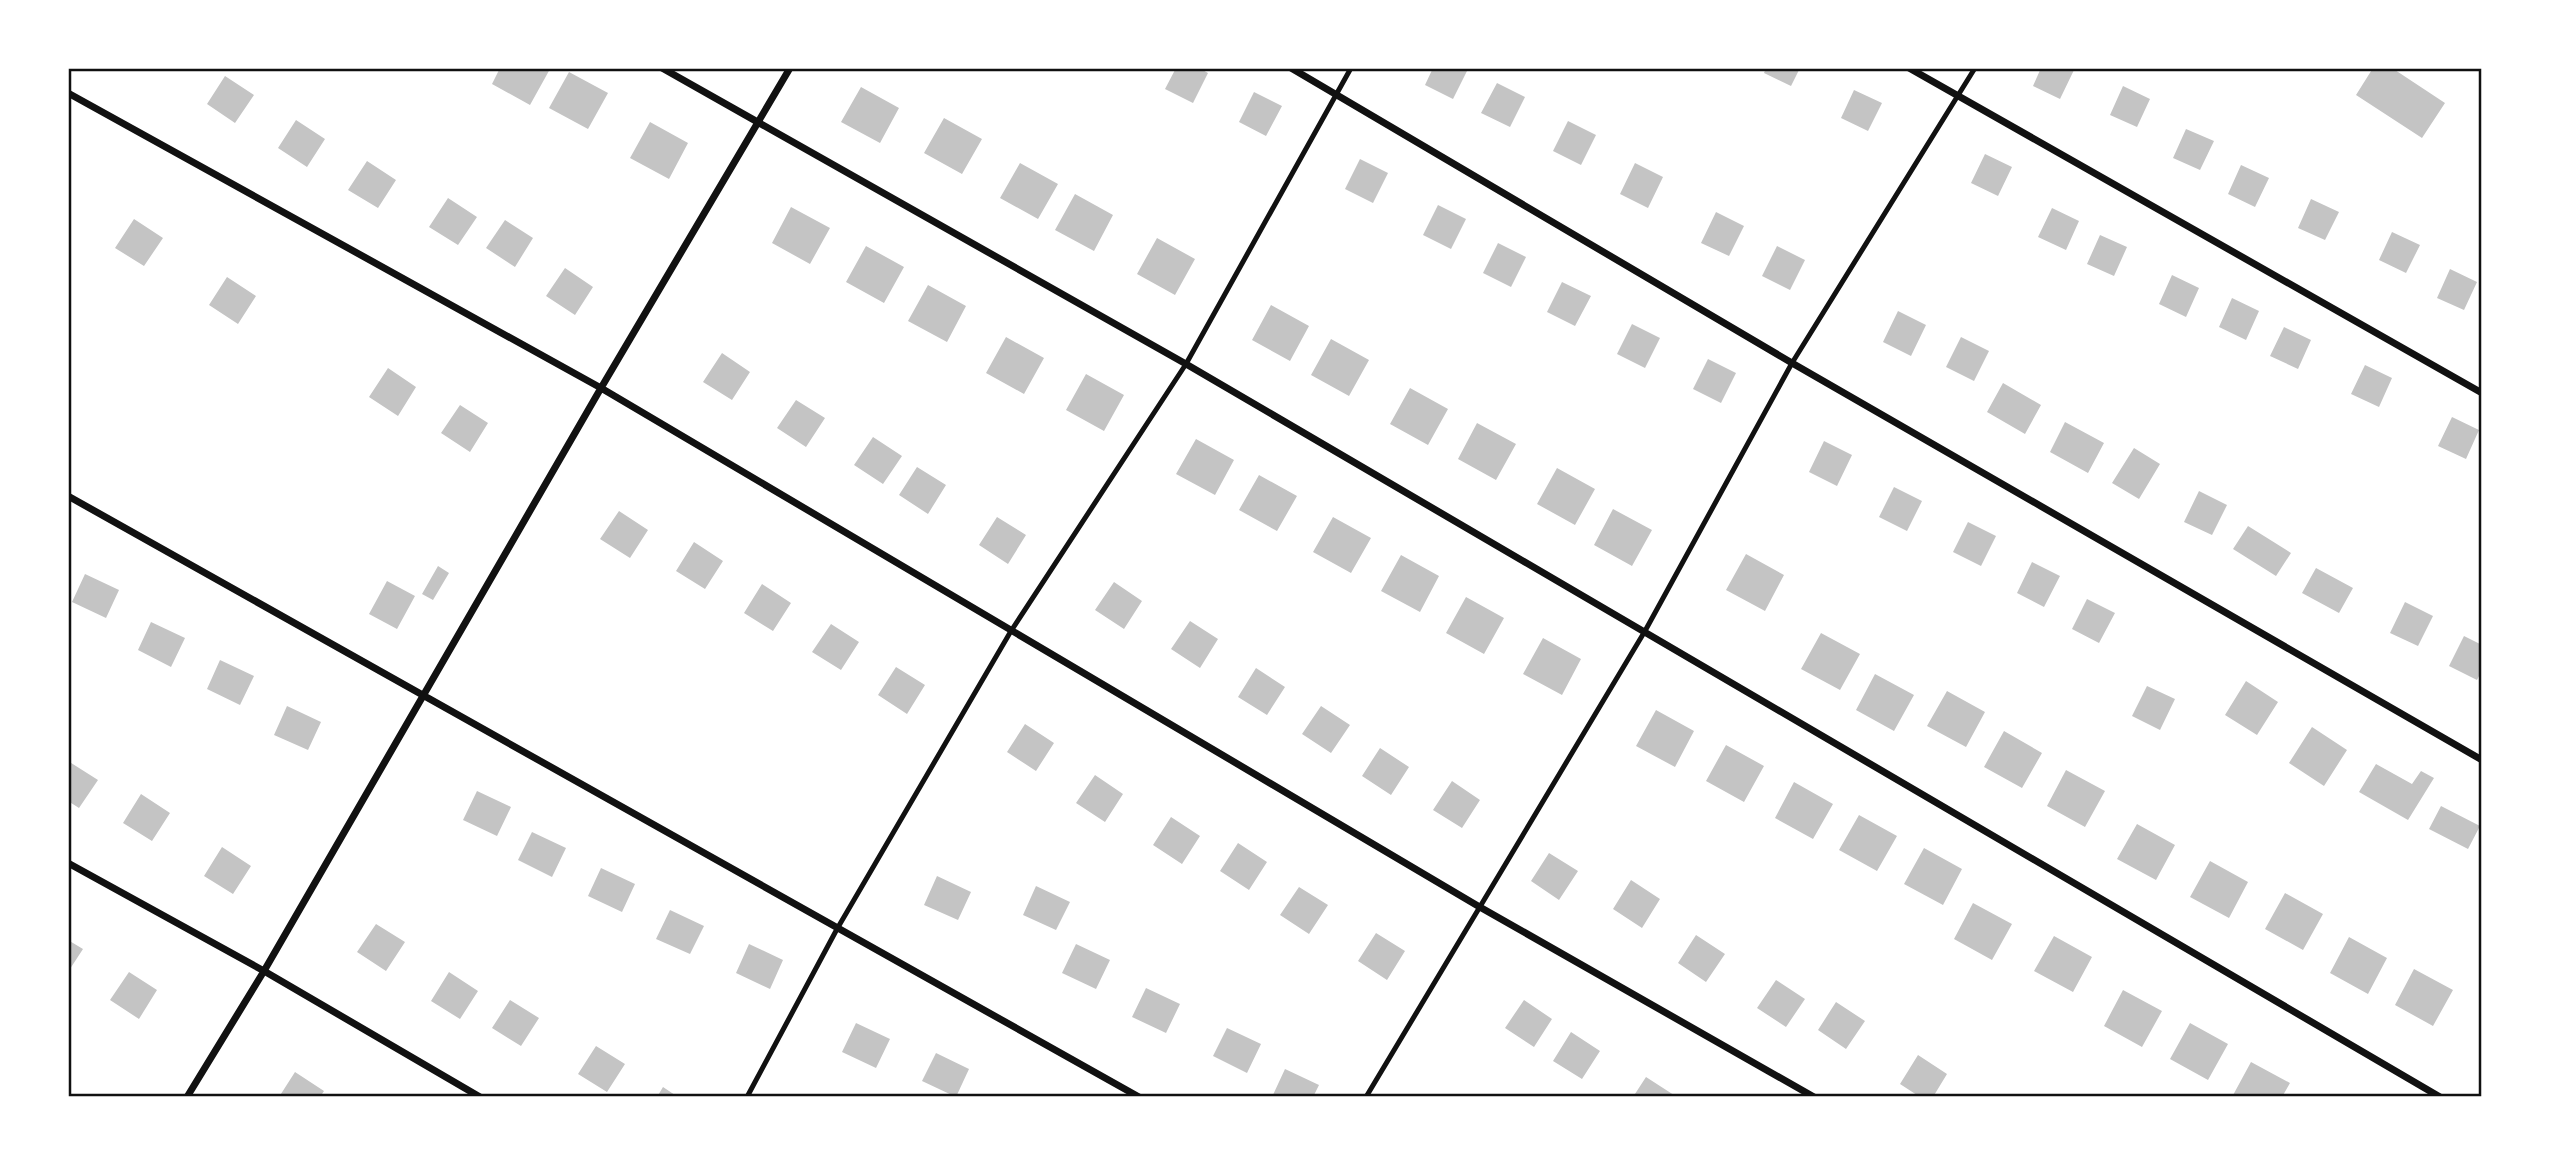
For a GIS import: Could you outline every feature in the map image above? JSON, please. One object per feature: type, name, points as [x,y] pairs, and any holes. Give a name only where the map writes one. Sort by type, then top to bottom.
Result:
[{"type":"street","points":[[662,68],[1186,365],[2440,1097]]},
{"type":"street","points":[[187,1097],[264,971],[601,388],[790,68]]},
{"type":"street","points":[[1291,68],[1792,363],[2482,760]]},
{"type":"street","points":[[1909,68],[2482,393]]},
{"type":"street","points":[[68,93],[601,388],[1478,906],[1814,1097]]},
{"type":"street","points":[[68,496],[425,693],[837,929],[1139,1097]]},
{"type":"street","points":[[68,863],[264,971],[480,1097]]},
{"type":"lane","points":[[747,1097],[837,929],[1012,631],[1186,365],[1351,68]]},
{"type":"lane","points":[[1366,1097],[1645,631],[1792,363],[1975,68]]},
{"type":"building","points":[[500,68],[550,69],[530,105],[492,84]]},
{"type":"building","points":[[1176,68],[1199,68],[1208,73],[1193,103],[1165,89]]},
{"type":"building","points":[[1433,68],[1468,69],[1453,99],[1425,85]]},
{"type":"building","points":[[1766,68],[1800,68],[1791,86],[1764,73]]},
{"type":"building","points":[[2041,68],[2074,70],[2060,99],[2033,86]]},
{"type":"building","points":[[2373,68],[2392,68],[2445,103],[2422,138],[2356,95]]},
{"type":"building","points":[[569,72],[608,93],[588,129],[549,108]]},
{"type":"building","points":[[225,76],[254,95],[235,123],[207,104]]},
{"type":"building","points":[[1497,83],[1525,97],[1510,127],[1481,113]]},
{"type":"building","points":[[2123,86],[2150,99],[2137,127],[2110,115]]},
{"type":"building","points":[[861,87],[899,108],[880,143],[841,122]]},
{"type":"building","points":[[1854,90],[1882,103],[1868,131],[1841,118]]},
{"type":"building","points":[[1254,92],[1282,106],[1266,136],[1239,122]]},
{"type":"building","points":[[944,118],[982,139],[962,174],[924,153]]},
{"type":"building","points":[[296,120],[325,139],[307,167],[278,148]]},
{"type":"building","points":[[1568,121],[1596,135],[1581,165],[1553,151]]},
{"type":"building","points":[[650,122],[688,143],[669,179],[630,158]]},
{"type":"building","points":[[2186,129],[2214,141],[2200,170],[2173,158]]},
{"type":"building","points":[[1985,154],[2012,167],[1998,196],[1971,183]]},
{"type":"building","points":[[1360,159],[1388,173],[1373,203],[1345,189]]},
{"type":"building","points":[[367,161],[396,180],[378,208],[348,190]]},
{"type":"building","points":[[1020,163],[1058,184],[1038,219],[1000,198]]},
{"type":"building","points":[[1635,163],[1663,177],[1648,208],[1620,194]]},
{"type":"building","points":[[2241,165],[2269,178],[2255,207],[2228,194]]},
{"type":"building","points":[[1075,194],[1113,215],[1094,251],[1055,230]]},
{"type":"building","points":[[448,198],[477,217],[458,245],[429,227]]},
{"type":"building","points":[[2311,199],[2339,212],[2325,240],[2298,228]]},
{"type":"building","points":[[1438,205],[1466,219],[1451,249],[1423,235]]},
{"type":"building","points":[[791,207],[830,228],[810,264],[772,243]]},
{"type":"building","points":[[2052,208],[2079,221],[2066,250],[2038,237]]},
{"type":"building","points":[[1716,212],[1744,226],[1729,256],[1701,243]]},
{"type":"building","points":[[134,219],[163,238],[144,266],[115,248]]},
{"type":"building","points":[[505,220],[533,238],[515,267],[486,248]]},
{"type":"building","points":[[2392,232],[2420,245],[2406,273],[2379,260]]},
{"type":"building","points":[[2100,235],[2127,247],[2114,276],[2087,264]]},
{"type":"building","points":[[1157,238],[1195,259],[1175,295],[1137,274]]},
{"type":"building","points":[[1498,243],[1526,257],[1511,287],[1483,273]]},
{"type":"building","points":[[866,246],[904,267],[884,303],[846,282]]},
{"type":"building","points":[[1777,246],[1805,260],[1790,290],[1762,276]]},
{"type":"building","points":[[565,268],[593,287],[575,315],[546,296]]},
{"type":"building","points":[[2450,269],[2477,282],[2464,310],[2437,298]]},
{"type":"building","points":[[2172,275],[2199,288],[2186,317],[2159,304]]},
{"type":"building","points":[[227,277],[256,296],[238,324],[209,305]]},
{"type":"building","points":[[1562,282],[1591,296],[1575,326],[1547,312]]},
{"type":"building","points":[[928,285],[966,306],[947,342],[908,321]]},
{"type":"building","points":[[2232,298],[2259,311],[2246,340],[2219,327]]},
{"type":"building","points":[[1271,305],[1309,326],[1290,361],[1252,340]]},
{"type":"building","points":[[1898,311],[1926,325],[1911,356],[1883,342]]},
{"type":"building","points":[[1632,324],[1660,338],[1645,368],[1617,354]]},
{"type":"building","points":[[2284,327],[2311,340],[2298,369],[2270,356]]},
{"type":"building","points":[[1006,337],[1044,358],[1024,394],[986,373]]},
{"type":"building","points":[[1961,337],[1989,351],[1974,381],[1946,367]]},
{"type":"building","points":[[1331,339],[1369,360],[1349,396],[1311,375]]},
{"type":"building","points":[[722,353],[750,372],[732,400],[703,382]]},
{"type":"building","points":[[1708,359],[1736,373],[1721,403],[1693,389]]},
{"type":"building","points":[[2365,365],[2392,378],[2379,407],[2351,394]]},
{"type":"building","points":[[388,368],[416,387],[398,416],[369,397]]},
{"type":"building","points":[[1086,374],[1124,395],[1104,431],[1066,410]]},
{"type":"building","points":[[2003,383],[2041,405],[2025,434],[1987,412]]},
{"type":"building","points":[[1410,388],[1448,409],[1428,445],[1390,424]]},
{"type":"building","points":[[796,400],[825,418],[806,447],[777,428]]},
{"type":"building","points":[[460,405],[488,423],[470,452],[441,433]]},
{"type":"building","points":[[2452,417],[2479,430],[2466,459],[2438,446]]},
{"type":"building","points":[[2065,422],[2104,443],[2088,473],[2050,452]]},
{"type":"building","points":[[1477,423],[1516,444],[1496,480],[1458,459]]},
{"type":"building","points":[[873,437],[902,456],[883,484],[854,465]]},
{"type":"building","points":[[1196,439],[1234,460],[1215,495],[1176,474]]},
{"type":"building","points":[[1824,441],[1852,455],[1837,486],[1809,472]]},
{"type":"building","points":[[2134,448],[2160,464],[2139,499],[2112,483]]},
{"type":"building","points":[[917,467],[946,485],[928,514],[899,495]]},
{"type":"building","points":[[1557,468],[1595,489],[1575,525],[1537,504]]},
{"type":"building","points":[[1259,475],[1297,496],[1277,531],[1239,510]]},
{"type":"building","points":[[1894,487],[1922,501],[1907,531],[1879,517]]},
{"type":"building","points":[[2199,491],[2227,505],[2212,535],[2184,522]]},
{"type":"building","points":[[1613,509],[1652,530],[1632,566],[1594,545]]},
{"type":"building","points":[[619,511],[648,530],[630,558],[600,539]]},
{"type":"building","points":[[997,517],[1026,535],[1008,564],[979,545]]},
{"type":"building","points":[[1333,517],[1371,538],[1351,573],[1313,552]]},
{"type":"building","points":[[1968,522],[1996,536],[1981,566],[1953,552]]},
{"type":"building","points":[[2248,526],[2291,553],[2276,576],[2233,549]]},
{"type":"building","points":[[694,542],[723,561],[705,589],[676,571]]},
{"type":"building","points":[[1746,554],[1784,575],[1765,611],[1726,590]]},
{"type":"building","points":[[1401,555],[1439,576],[1420,612],[1381,591]]},
{"type":"building","points":[[2032,562],[2060,576],[2044,607],[2017,593]]},
{"type":"building","points":[[438,566],[449,573],[433,600],[422,594]]},
{"type":"building","points":[[2316,568],[2353,588],[2339,613],[2302,593]]},
{"type":"building","points":[[85,574],[119,590],[106,618],[72,602]]},
{"type":"building","points":[[387,581],[415,596],[397,629],[369,614]]},
{"type":"building","points":[[1114,582],[1142,601],[1124,629],[1095,610]]},
{"type":"building","points":[[762,584],[791,603],[773,631],[744,613]]},
{"type":"building","points":[[1466,597],[1504,618],[1484,654],[1446,633]]},
{"type":"building","points":[[2087,599],[2115,613],[2099,643],[2072,629]]},
{"type":"building","points":[[2405,602],[2433,616],[2418,646],[2390,633]]},
{"type":"building","points":[[1190,621],[1218,639],[1200,668],[1171,649]]},
{"type":"building","points":[[151,622],[185,638],[171,667],[138,650]]},
{"type":"building","points":[[831,624],[859,642],[841,670],[812,652]]},
{"type":"building","points":[[1821,633],[1860,654],[1840,690],[1801,669]]},
{"type":"building","points":[[2464,636],[2482,645],[2482,670],[2477,680],[2449,666]]},
{"type":"building","points":[[1543,638],[1581,659],[1562,695],[1523,674]]},
{"type":"building","points":[[220,660],[254,676],[240,705],[207,689]]},
{"type":"building","points":[[896,667],[925,685],[907,714],[878,695]]},
{"type":"building","points":[[1256,668],[1285,687],[1267,715],[1238,697]]},
{"type":"building","points":[[1875,674],[1914,695],[1894,731],[1856,710]]},
{"type":"building","points":[[2246,681],[2278,702],[2257,735],[2225,715]]},
{"type":"building","points":[[2147,686],[2175,699],[2160,730],[2132,716]]},
{"type":"building","points":[[1947,691],[1985,712],[1966,747],[1927,726]]},
{"type":"building","points":[[287,706],[321,722],[308,750],[274,735]]},
{"type":"building","points":[[1321,706],[1350,725],[1331,753],[1302,734]]},
{"type":"building","points":[[1656,710],[1694,731],[1675,767],[1636,746]]},
{"type":"building","points":[[1025,724],[1054,743],[1036,771],[1007,752]]},
{"type":"building","points":[[2312,727],[2347,750],[2324,786],[2289,763]]},
{"type":"building","points":[[2004,731],[2042,753],[2022,788],[1984,767]]},
{"type":"building","points":[[1726,745],[1764,766],[1744,802],[1706,781]]},
{"type":"building","points":[[1380,748],[1409,767],[1391,795],[1362,776]]},
{"type":"building","points":[[68,761],[98,780],[79,808],[68,801]]},
{"type":"building","points":[[2376,764],[2412,784],[2421,771],[2434,778],[2408,820],[2359,792]]},
{"type":"building","points":[[2066,770],[2105,791],[2085,827],[2047,806]]},
{"type":"building","points":[[1095,775],[1123,794],[1105,822],[1076,803]]},
{"type":"building","points":[[1452,781],[1480,800],[1462,828],[1433,810]]},
{"type":"building","points":[[1794,782],[1833,804],[1813,839],[1775,818]]},
{"type":"building","points":[[477,791],[511,807],[497,836],[463,820]]},
{"type":"building","points":[[141,794],[170,813],[152,841],[123,823]]},
{"type":"building","points":[[2441,806],[2480,826],[2468,849],[2429,829]]},
{"type":"building","points":[[1859,815],[1897,836],[1877,871],[1839,850]]},
{"type":"building","points":[[1171,817],[1200,836],[1182,864],[1153,845]]},
{"type":"building","points":[[2137,824],[2175,845],[2156,880],[2117,859]]},
{"type":"building","points":[[532,832],[566,848],[552,877],[518,860]]},
{"type":"building","points":[[1238,843],[1267,862],[1249,890],[1220,871]]},
{"type":"building","points":[[222,847],[251,866],[233,894],[204,876]]},
{"type":"building","points":[[1924,848],[1962,869],[1943,905],[1904,884]]},
{"type":"building","points":[[1549,853],[1578,871],[1559,900],[1531,881]]},
{"type":"building","points":[[2210,861],[2248,882],[2229,918],[2190,897]]},
{"type":"building","points":[[601,868],[635,884],[622,912],[588,896]]},
{"type":"building","points":[[937,876],[971,892],[958,920],[924,905]]},
{"type":"building","points":[[1631,880],[1660,899],[1642,928],[1613,909]]},
{"type":"building","points":[[1036,886],[1070,902],[1056,930],[1023,915]]},
{"type":"building","points":[[1299,887],[1328,905],[1309,934],[1280,915]]},
{"type":"building","points":[[2285,893],[2323,914],[2303,950],[2265,929]]},
{"type":"building","points":[[1973,903],[2012,924],[1992,960],[1954,939]]},
{"type":"building","points":[[670,910],[704,926],[690,954],[656,939]]},
{"type":"building","points":[[376,924],[405,942],[386,971],[357,952]]},
{"type":"building","points":[[1376,933],[1405,951],[1387,980],[1358,961]]},
{"type":"building","points":[[1696,935],[1725,954],[1706,982],[1678,963]]},
{"type":"building","points":[[2054,936],[2092,957],[2073,992],[2034,971]]},
{"type":"building","points":[[2349,937],[2387,958],[2368,994],[2330,973]]},
{"type":"building","points":[[68,940],[83,949],[68,972]]},
{"type":"building","points":[[749,944],[783,960],[770,989],[736,973]]},
{"type":"building","points":[[1076,944],[1110,960],[1096,989],[1062,973]]},
{"type":"building","points":[[2414,969],[2453,990],[2433,1026],[2395,1005]]},
{"type":"building","points":[[129,972],[157,990],[139,1019],[110,1000]]},
{"type":"building","points":[[449,972],[478,991],[460,1019],[431,1001]]},
{"type":"building","points":[[1776,980],[1805,999],[1786,1027],[1757,1008]]},
{"type":"building","points":[[1146,988],[1180,1004],[1166,1033],[1132,1017]]},
{"type":"building","points":[[2123,990],[2162,1011],[2142,1047],[2104,1026]]},
{"type":"building","points":[[510,1000],[539,1018],[521,1046],[492,1028]]},
{"type":"building","points":[[1524,1000],[1552,1019],[1534,1047],[1505,1028]]},
{"type":"building","points":[[1836,1002],[1865,1021],[1846,1049],[1818,1030]]},
{"type":"building","points":[[856,1023],[890,1039],[876,1068],[842,1052]]},
{"type":"building","points":[[2190,1023],[2228,1044],[2208,1080],[2170,1059]]},
{"type":"building","points":[[1227,1028],[1261,1044],[1247,1073],[1213,1056]]},
{"type":"building","points":[[1571,1032],[1600,1051],[1582,1079],[1553,1061]]},
{"type":"building","points":[[596,1046],[625,1064],[607,1092],[578,1074]]},
{"type":"building","points":[[936,1053],[969,1069],[956,1097],[922,1081]]},
{"type":"building","points":[[1918,1055],[1947,1074],[1933,1097],[1920,1097],[1900,1084]]},
{"type":"building","points":[[2251,1062],[2290,1083],[2282,1097],[2232,1097]]},
{"type":"building","points":[[1285,1069],[1319,1085],[1313,1097],[1272,1097]]},
{"type":"building","points":[[295,1072],[324,1091],[320,1097],[279,1097]]},
{"type":"building","points":[[1646,1077],[1677,1097],[1633,1097]]},
{"type":"building","points":[[663,1087],[678,1097],[657,1097]]}]
